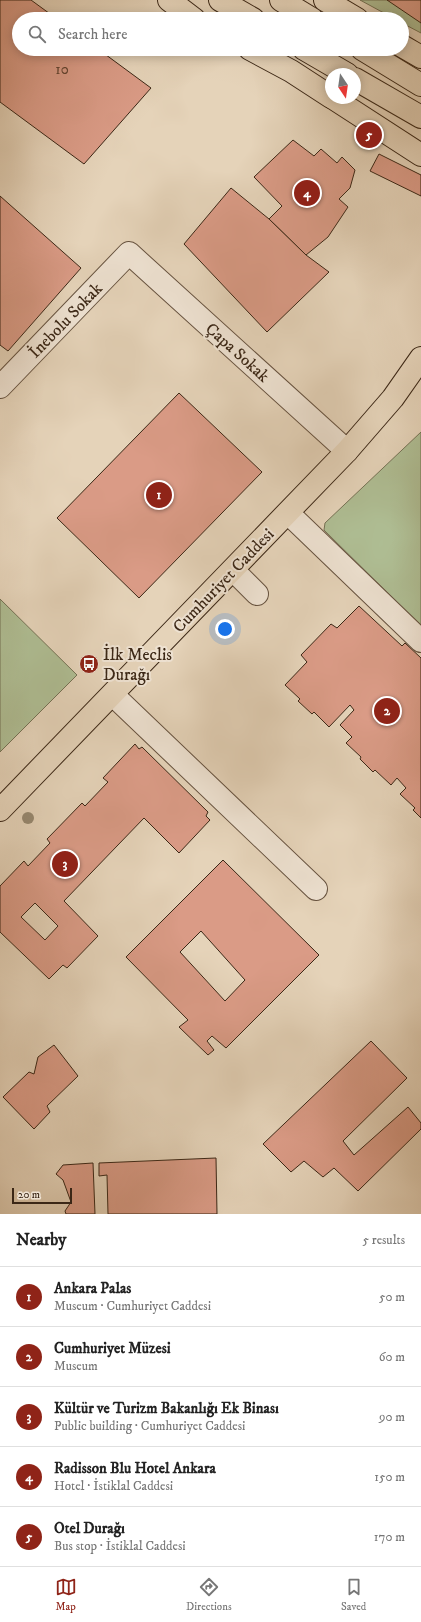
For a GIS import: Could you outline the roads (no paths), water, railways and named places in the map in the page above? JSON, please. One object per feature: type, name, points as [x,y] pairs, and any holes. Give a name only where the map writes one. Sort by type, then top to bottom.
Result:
[{"type":"main road","points":[[168,0],[184,12]]},
{"type":"main road","points":[[220,0],[241,12]]},
{"type":"main road","points":[[281,0],[301,12]]},
{"type":"main road","points":[[324,0],[345,12]]},
{"type":"main road","points":[[409,50],[421,57]]},
{"type":"main road","points":[[263,56],[291,71],[325,93]]},
{"type":"main road","points":[[316,56],[337,68]]},
{"type":"main road","points":[[373,56],[421,85]]},
{"type":"main road","points":[[361,82],[421,117]]},
{"type":"main road","points":[[343,104],[421,155]]},
{"type":"main road","name":"Cumhuriyet Caddesi","points":[[0,810],[113,695],[347,451],[393,398],[421,358]]},
{"type":"main road","name":"Cumhuriyet Caddesi","points":[[393,398],[421,374]]},
{"type":"street","name":"İnebolu Sokak","points":[[0,387],[129,253]]},
{"type":"street","name":"Çapa Sokak","points":[[129,253],[347,451]]},
{"type":"street","points":[[288,513],[421,641]]},
{"type":"street","points":[[233,570],[257,594]]},
{"type":"street","points":[[113,695],[316,889]]},
{"type":"place","name":"Otel Durağı","points":[[369,135]]},
{"type":"place","name":"Radisson Blu Hotel Ankara","points":[[307,193]]},
{"type":"place","name":"Ankara Palas","points":[[159,495]]},
{"type":"place","name":"İlk Meclis Durağı","points":[[89,664]]},
{"type":"place","name":"Cumhuriyet Müzesi","points":[[387,711]]},
{"type":"place","name":"Kültür ve Turizm Bakanlığı Ek Binası","points":[[65,864]]}]
